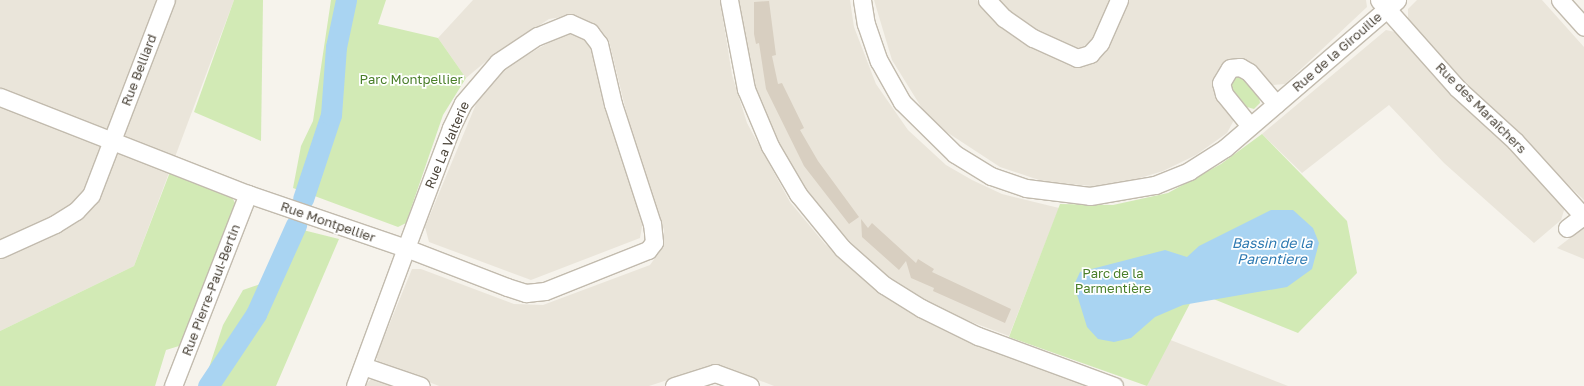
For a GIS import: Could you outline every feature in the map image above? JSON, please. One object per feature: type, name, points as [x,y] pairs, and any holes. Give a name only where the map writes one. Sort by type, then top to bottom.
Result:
[{"type":"street","name":"Rue Belliard","points":[[0,249],[76,211],[91,195],[166,0]]},
{"type":"street","points":[[729,0],[746,90],[770,146],[798,194],[842,248],[884,285],[921,308],[978,336],[1114,386]]},
{"type":"street","name":"Rue de la Girouille","points":[[862,0],[866,24],[879,61],[902,102],[955,154],[991,176],[1026,188],[1090,196],[1155,185],[1189,171],[1250,126],[1388,3]]},
{"type":"street","points":[[986,0],[1004,18],[1033,38],[1077,58],[1090,54],[1100,43],[1119,0]]},
{"type":"street","points":[[1560,0],[1584,27]]},
{"type":"street","name":"Rue des Maraîchers","points":[[1388,3],[1457,88],[1515,141],[1584,215]]},
{"type":"street","name":"Rue La Valterie","points":[[355,386],[452,128],[478,81],[537,36],[570,23],[581,25],[599,44],[612,104],[652,224],[654,242]]},
{"type":"street","points":[[1250,126],[1224,94],[1220,83],[1230,68],[1240,67],[1249,72],[1276,104]]},
{"type":"street","name":"Rue Montpellier","points":[[0,97],[248,194],[406,248],[526,293],[545,291],[648,250],[654,242]]},
{"type":"street","name":"Rue Pierre-Paul-Bertin","points":[[173,386],[248,194]]},
{"type":"street","points":[[1568,228],[1584,215]]},
{"type":"street","points":[[363,366],[421,386]]},
{"type":"street","points":[[674,386],[715,373],[750,386]]},
{"type":"shaded area","points":[[0,0],[234,0],[134,266],[0,331]]},
{"type":"shaded area","points":[[473,0],[720,0],[732,75],[747,123],[790,202],[825,244],[881,293],[920,317],[955,335],[1089,386],[774,386],[717,364],[649,386],[439,386],[378,362],[376,357],[412,269],[421,269],[514,304],[543,305],[650,265],[662,248],[664,230],[633,140],[609,41],[601,30],[575,15],[549,19],[490,58],[466,78],[438,38]]},
{"type":"shaded area","points":[[738,0],[850,0],[854,27],[876,84],[908,130],[946,165],[972,180],[1002,194],[1059,208],[1009,336],[950,314],[900,285],[870,262],[820,211],[776,143],[760,107],[746,58]]},
{"type":"shaded area","points":[[874,0],[977,0],[989,16],[1030,47],[1080,65],[1103,52],[1127,0],[1366,0],[1367,7],[1285,84],[1273,85],[1227,62],[1216,73],[1213,87],[1234,120],[1227,133],[1196,155],[1163,171],[1130,181],[1093,186],[1045,182],[1000,167],[942,129],[923,110],[892,60]]},
{"type":"shaded area","points":[[995,0],[1110,0],[1092,40],[1080,49],[1040,34]]},
{"type":"shaded area","points":[[1417,0],[1542,0],[1584,47],[1584,200],[1470,90],[1408,21],[1408,9]]},
{"type":"shaded area","points":[[1386,30],[1395,32],[1436,79],[1509,147],[1565,207],[1561,220],[1534,243],[1444,163],[1389,105],[1302,173],[1262,134]]},
{"type":"shaded area","points":[[565,33],[581,36],[591,46],[604,106],[643,221],[640,238],[531,280],[429,242],[425,227],[481,92],[510,65]]},
{"type":"shaded area","points":[[1584,227],[1584,259],[1557,248]]},
{"type":"shaded area","points":[[1168,339],[1288,386],[1147,386]]},
{"type":"shaded area","points":[[371,379],[374,379],[392,386],[365,386]]},
{"type":"green space","points":[[234,0],[263,0],[261,141],[194,112]]},
{"type":"green space","name":"Parc Montpellier","points":[[331,0],[386,0],[378,24],[438,38],[466,78],[443,115],[406,223],[398,227],[293,188],[301,146],[313,121]]},
{"type":"green space","points":[[1241,76],[1259,96],[1260,103],[1254,109],[1247,107],[1231,88],[1234,77]]},
{"type":"green space","name":"Parc de la Parmentière","points":[[1262,134],[1347,221],[1357,273],[1298,333],[1196,292],[1147,386],[1009,337],[1060,204],[1113,205],[1168,193],[1221,164]]},
{"type":"green space","points":[[170,172],[231,195],[238,209],[179,346],[166,350],[155,386],[0,386],[0,331],[134,266]]},
{"type":"green space","points":[[299,229],[339,239],[276,386],[203,386],[223,325],[243,290],[272,280]]},
{"type":"water","name":"Bassin de la Parentiere","points":[[1271,210],[1293,210],[1313,228],[1319,243],[1312,269],[1287,287],[1183,305],[1155,317],[1131,338],[1114,342],[1098,339],[1087,327],[1074,285],[1080,272],[1165,250],[1187,257],[1199,246]]},
{"type":"building","points":[[769,1],[776,55],[772,56],[778,84],[782,83],[804,128],[800,130],[818,161],[859,217],[849,224],[804,166],[766,89],[759,43],[756,44],[754,34],[754,2]]},
{"type":"building","points":[[861,219],[868,228],[872,223],[916,263],[918,259],[934,269],[932,272],[1011,309],[1005,323],[933,291],[934,288],[911,278],[906,261],[899,270],[862,237]]},
{"type":"waterway","points":[[303,199],[331,115],[336,47],[346,0]]},
{"type":"waterway","points":[[208,386],[256,314],[296,225]]}]
